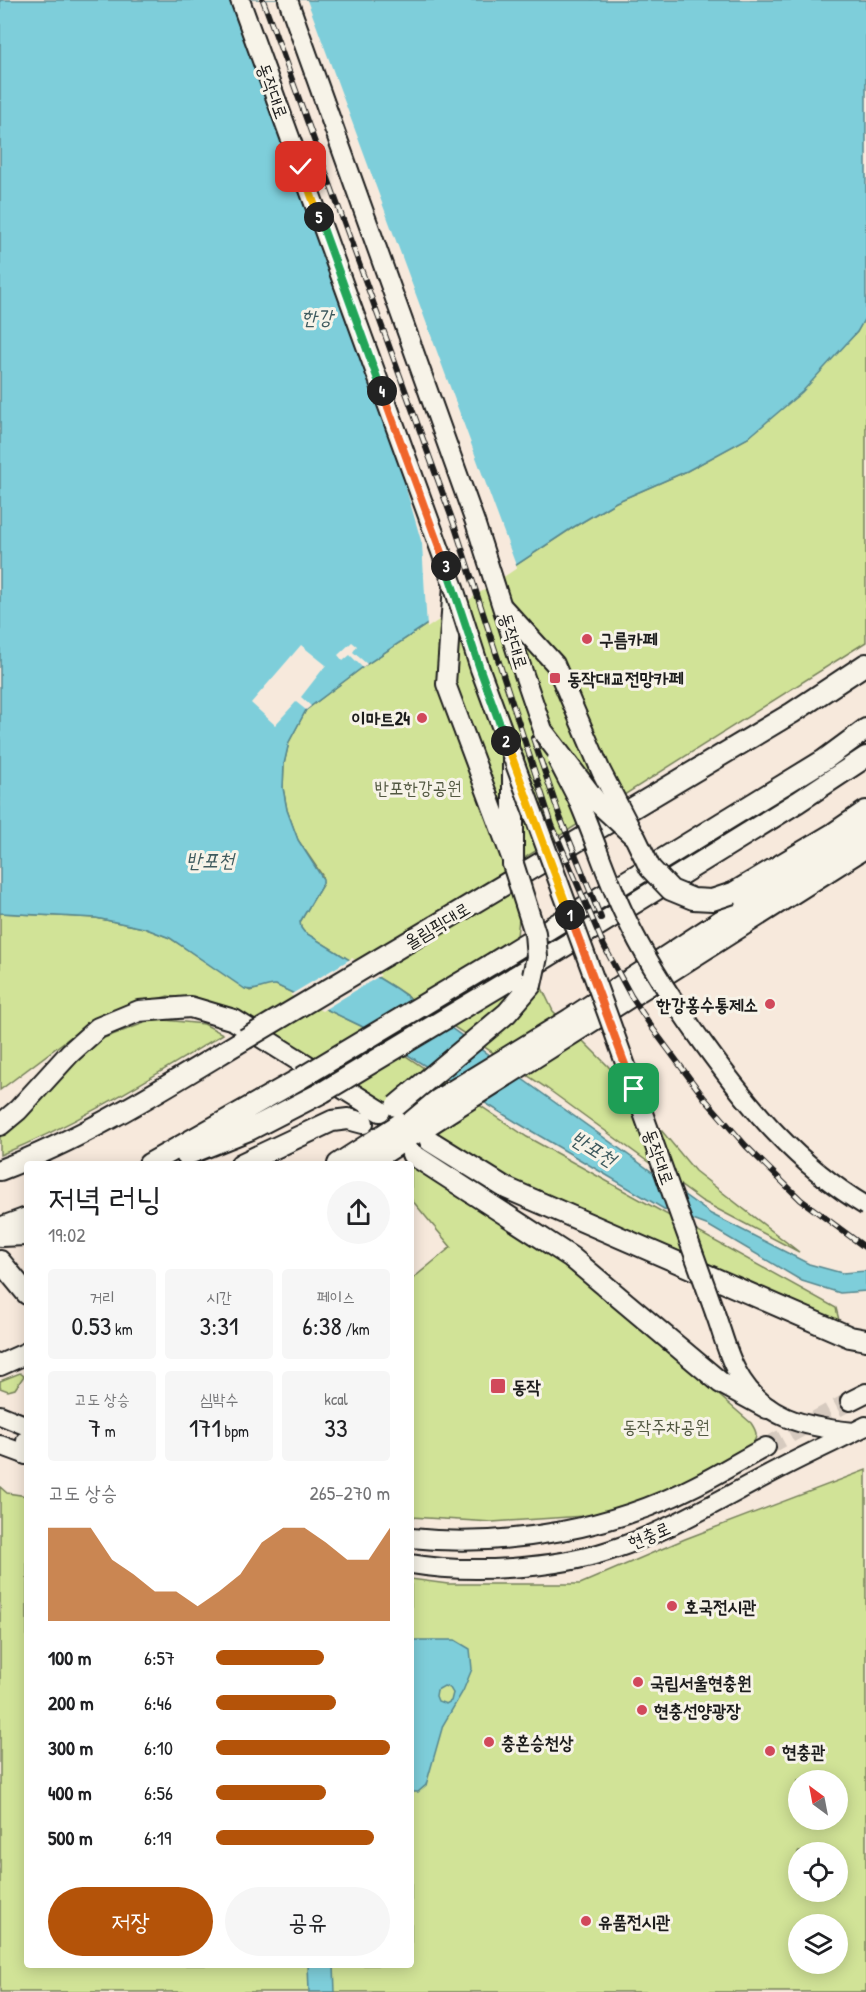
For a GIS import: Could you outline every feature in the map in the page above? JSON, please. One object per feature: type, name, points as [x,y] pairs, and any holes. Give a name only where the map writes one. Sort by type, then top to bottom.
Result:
[{"type":"highway","name":"올림픽대로","points":[[24,1161],[97,1127],[245,1040],[792,712],[866,664]]},
{"type":"highway","points":[[154,1161],[301,1078],[490,965],[824,760],[866,729]]},
{"type":"highway","points":[[544,734],[595,800],[635,837],[650,868],[671,890],[693,899],[712,900],[733,893],[834,833],[866,811]]},
{"type":"highway","points":[[172,1161],[249,1130],[323,1092],[513,978],[798,802],[866,757]]},
{"type":"highway","points":[[326,1161],[388,1108],[507,1013],[531,985],[537,957],[535,933],[513,864],[513,760]]},
{"type":"highway","points":[[577,1023],[866,826]]},
{"type":"highway","points":[[343,1161],[436,1110],[866,847]]},
{"type":"highway","points":[[0,1125],[18,1110],[70,1053],[98,1028],[139,1011],[190,1007],[234,1020],[388,1108]]},
{"type":"highway","points":[[371,1161],[436,1110]]},
{"type":"highway","points":[[247,1161],[332,1121],[348,1119],[363,1123]]},
{"type":"highway","points":[[430,1142],[506,1188],[850,1337],[866,1340]]},
{"type":"highway","points":[[412,1154],[571,1257],[721,1383],[768,1408]]},
{"type":"highway","name":"올림픽대로","points":[[0,1170],[24,1161]]},
{"type":"highway","points":[[0,1228],[24,1219]]},
{"type":"highway","points":[[0,1236],[24,1235]]},
{"type":"highway","points":[[0,1261],[24,1290]]},
{"type":"highway","points":[[0,1365],[24,1354]]},
{"type":"main road","name":"동작대로","points":[[240,0],[453,585],[480,669],[736,1371],[750,1391],[768,1408],[786,1418],[802,1424],[860,1429]]},
{"type":"main road","name":"동작대로","points":[[288,0],[471,510],[544,734],[578,801],[626,920],[652,967],[687,1020],[756,1113],[813,1170],[866,1206]]},
{"type":"main road","points":[[453,585],[446,684],[513,864]]},
{"type":"main road","points":[[503,607],[555,664],[601,771],[635,837]]},
{"type":"main road","points":[[0,1415],[24,1425]]},
{"type":"main road","name":"현충로","points":[[414,1564],[436,1568],[529,1566],[570,1561],[609,1551],[649,1536],[706,1509],[776,1470],[860,1429]]},
{"type":"main road","points":[[0,1445],[24,1449]]},
{"type":"main road","name":"현충로","points":[[414,1538],[483,1540],[601,1523],[696,1486],[766,1447]]},
{"type":"green space","name":"반포한강공원","points":[[866,316],[866,642],[526,857],[517,936],[553,1011],[608,1066],[695,1171],[799,1252],[702,1201],[545,1087],[395,988],[304,932],[300,922],[323,883],[322,875],[298,840],[287,810],[283,788],[284,764],[289,742],[306,710],[367,664],[572,528],[616,502],[687,471],[748,438],[857,332]]},
{"type":"green space","points":[[0,913],[96,918],[144,928],[170,938],[250,991],[271,984],[276,985],[361,1026],[527,1137],[836,1308],[841,1328],[515,1183],[247,1018],[208,1004],[168,996],[117,1010],[84,1027],[0,1090]]},
{"type":"green space","points":[[155,1019],[204,1024],[223,1034],[86,1114],[0,1155],[0,1135],[71,1064],[104,1038]]},
{"type":"green space","name":"동작주차공원","points":[[414,1168],[572,1268],[751,1423],[756,1434],[752,1445],[669,1489],[599,1515],[492,1522],[414,1517],[414,1278],[451,1247],[414,1203]]},
{"type":"green space","points":[[20,1373],[24,1376],[15,1389],[8,1391],[0,1388],[0,1381]]},
{"type":"green space","name":"국립서울현충원","points":[[866,1470],[866,1992],[0,1992],[0,1487],[7,1493],[24,1496],[24,1968],[414,1968],[414,1579],[448,1584],[580,1584],[685,1539]]},
{"type":"water","name":"한강","points":[[0,0],[866,0],[866,316],[857,332],[802,392],[748,438],[687,471],[616,502],[572,528],[367,664],[306,710],[289,742],[284,764],[283,788],[287,810],[298,840],[323,879],[323,883],[300,922],[304,932],[395,988],[711,1214],[809,1264],[842,1273],[866,1271],[866,1291],[840,1293],[802,1281],[709,1226],[664,1209],[516,1122],[361,1026],[276,985],[253,990],[245,989],[170,938],[144,928],[96,918],[0,913]]},
{"type":"water","points":[[414,1640],[455,1640],[470,1649],[472,1669],[463,1691],[443,1725],[426,1785],[418,1792],[414,1792]],"holes":[[[444,1686],[450,1688],[453,1693],[451,1701],[446,1704],[438,1701],[436,1696],[437,1690]]]},
{"type":"water","points":[[308,1968],[334,1968],[335,1992],[309,1992]]},
{"type":"pier","points":[[232,0],[307,0],[517,568],[427,628],[422,544],[377,388]]},
{"type":"pier","points":[[352,642],[357,646],[353,652],[367,664],[363,668],[350,655],[343,661],[338,655]]},
{"type":"pier","points":[[301,645],[326,665],[301,697],[311,706],[306,710],[296,702],[275,725],[251,703]]},
{"type":"pier","points":[[352,958],[381,975],[322,1011],[290,995]]},
{"type":"tunnel","points":[[766,1447],[850,1401]]},
{"type":"railway","points":[[263,0],[455,527],[552,825],[604,946],[631,996],[705,1099],[746,1146],[801,1200],[866,1248]]},
{"type":"railway","points":[[533,738],[560,817],[601,918]]},
{"type":"place","name":"구름카페","points":[[587,639]]},
{"type":"place","name":"동작대교전망카페","points":[[555,678]]},
{"type":"place","name":"이마트24","points":[[422,718]]},
{"type":"place","name":"한강홍수통제소","points":[[770,1004]]},
{"type":"place","name":"동작","points":[[498,1386]]},
{"type":"place","name":"호국전시관","points":[[672,1606]]},
{"type":"place","name":"국립서울현충원","points":[[638,1682]]},
{"type":"place","name":"현충선양광장","points":[[642,1710]]},
{"type":"place","name":"충혼승천상","points":[[489,1742]]},
{"type":"place","name":"현충관","points":[[770,1751]]},
{"type":"place","name":"유품전시관","points":[[586,1921]]},
{"type":"route","points":[[301,167],[453,585],[480,669],[634,1089]]},
{"type":"water label","name":"반포천","points":[[210,859]]},
{"type":"water label","name":"반포천","points":[[594,1148]]}]
